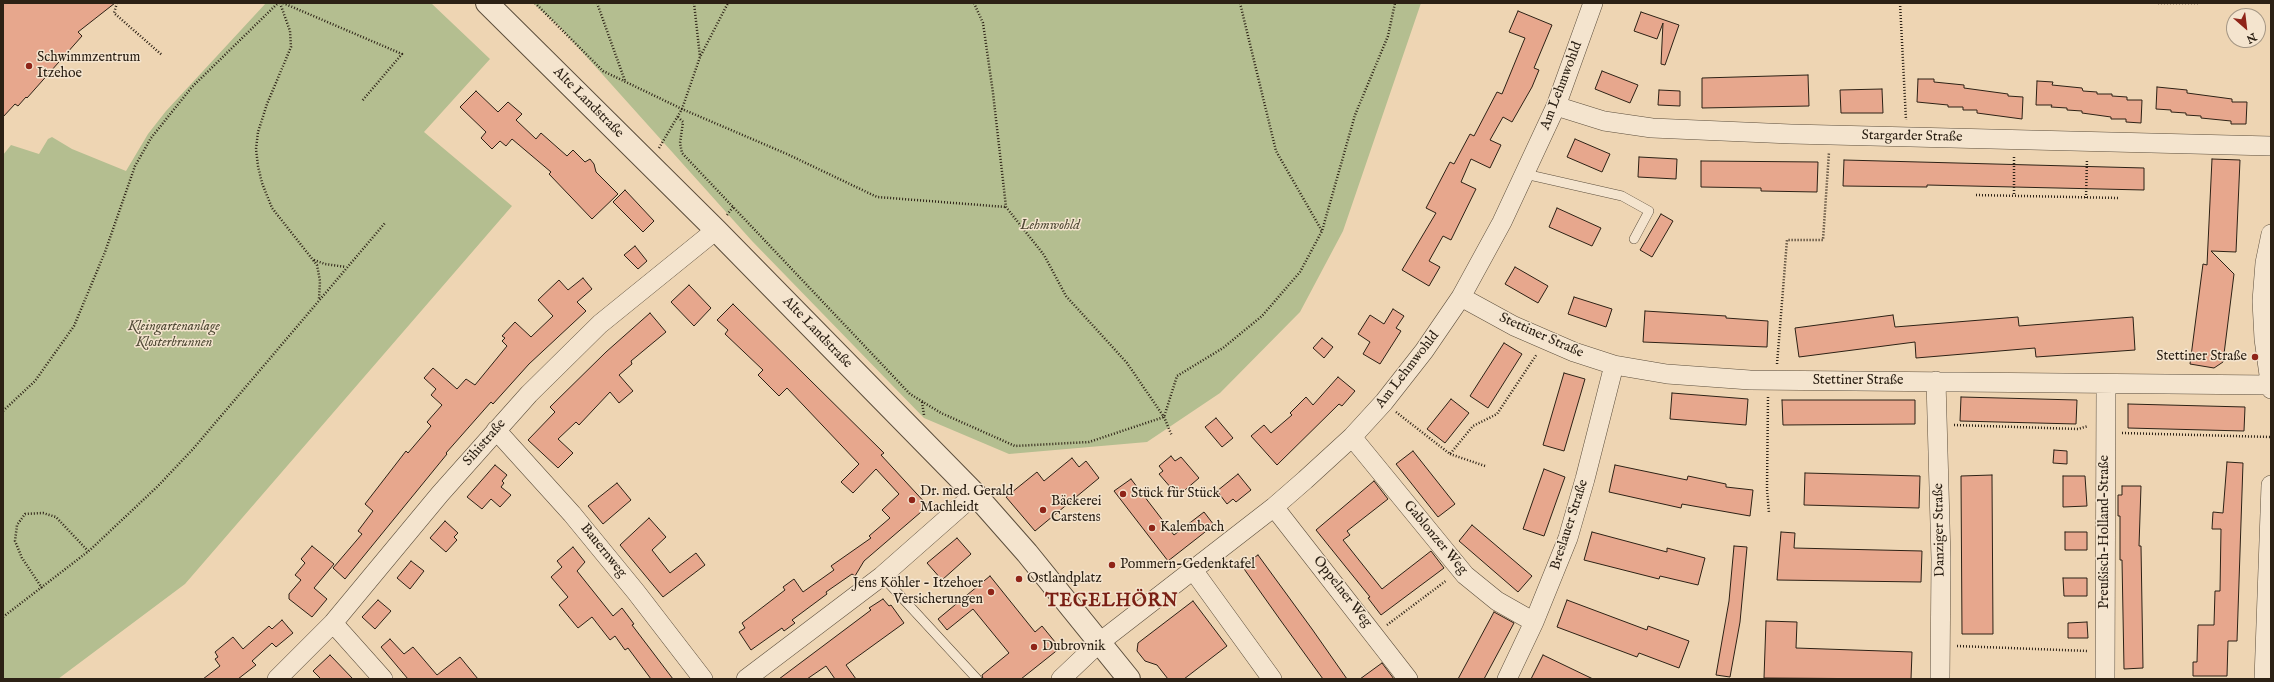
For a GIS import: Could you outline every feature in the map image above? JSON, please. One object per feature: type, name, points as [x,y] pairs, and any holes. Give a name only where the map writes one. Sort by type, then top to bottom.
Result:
[{"type":"street","name":"Alte Landstraße","points":[[487,3],[716,230],[1030,550],[1128,679]]},
{"type":"street","name":"Am Lehmwohld","points":[[1061,679],[1100,642],[1274,507],[1352,437],[1384,402],[1424,352],[1461,297],[1499,229],[1556,106],[1593,3]]},
{"type":"street","name":"Stargarder Straße","points":[[1556,106],[1604,120],[1652,128],[1831,135],[2087,140],[2271,146]]},
{"type":"street","name":"Sihistraße","points":[[277,679],[333,623],[528,394],[600,324],[716,230]]},
{"type":"street","points":[[2271,234],[2265,263],[2262,301],[2264,339],[2271,389]]},
{"type":"street","name":"Stettiner Straße","points":[[1461,297],[1514,326],[1546,340],[1614,365],[1704,378],[2106,385],[2271,385]]},
{"type":"street","name":"Breslauer Straße","points":[[1508,679],[1534,622],[1568,538],[1585,479],[1614,365]]},
{"type":"street","name":"Danziger Straße","points":[[1936,381],[1941,646],[1940,679]]},
{"type":"street","name":"Preußisch-Holland-Straße","points":[[2105,679],[2106,385]]},
{"type":"street","name":"Bauernweg","points":[[496,430],[572,514],[636,592],[703,679]]},
{"type":"street","name":"Gablonzer Weg","points":[[1352,437],[1460,570],[1497,601],[1534,622]]},
{"type":"street","points":[[2264,679],[2271,485]]},
{"type":"street","points":[[746,679],[882,576],[976,494]]},
{"type":"street","name":"Oppelner Weg","points":[[1274,507],[1375,634],[1408,679]]},
{"type":"street","points":[[1194,570],[1272,679]]},
{"type":"street","points":[[333,623],[382,679]]},
{"type":"lane","points":[[1525,174],[1622,196],[1649,211],[1634,239]]},
{"type":"lane","points":[[882,576],[977,679]]},
{"type":"path","points":[[117,3],[114,13],[162,55]]},
{"type":"path","points":[[3,411],[35,381],[74,326],[105,252],[135,166],[151,138],[192,87],[279,3],[290,31],[291,47],[267,104],[258,132],[256,149],[258,166],[264,188],[272,208],[314,260],[320,280],[319,299]]},
{"type":"path","points":[[283,3],[402,54],[362,101]]},
{"type":"path","points":[[535,3],[603,71],[682,109],[788,154],[877,197],[1006,207]]},
{"type":"path","points":[[597,3],[625,81]]},
{"type":"path","points":[[694,3],[700,57]]},
{"type":"path","points":[[649,163],[670,133],[682,109],[700,57],[728,3]]},
{"type":"path","points":[[974,3],[983,23],[993,93],[1006,207],[1044,255],[1066,296],[1127,363],[1164,417],[1172,436]]},
{"type":"path","points":[[1240,3],[1276,151],[1322,231]]},
{"type":"path","points":[[1164,417],[1177,376],[1223,348],[1262,316],[1300,272],[1322,231],[1355,115],[1388,36],[1395,3]]},
{"type":"path","points":[[1900,3],[1907,137]]},
{"type":"path","points":[[2158,3],[2198,3]]},
{"type":"path","points":[[678,117],[683,122],[680,143],[682,153],[910,394],[941,413],[1015,446],[1089,442],[1164,417]]},
{"type":"path","points":[[1769,513],[1766,489],[1772,380],[1787,240],[1823,240],[1831,135]]},
{"type":"path","points":[[2013,139],[2014,196]]},
{"type":"path","points":[[2086,198],[2087,140]]},
{"type":"path","points":[[1976,195],[2118,198]]},
{"type":"path","points":[[3,617],[88,551],[133,510],[184,458],[385,223]]},
{"type":"path","points":[[314,260],[325,264],[346,267]]},
{"type":"path","points":[[1450,454],[1473,426],[1498,414],[1546,340]]},
{"type":"path","points":[[1384,402],[1450,454],[1485,466]]},
{"type":"path","points":[[1937,425],[2078,429],[2089,426],[2091,422],[2105,427],[2271,437]]},
{"type":"path","points":[[42,588],[22,558],[15,540],[17,525],[25,514],[43,512],[56,517],[88,551]]},
{"type":"path","points":[[1375,634],[1460,570]]},
{"type":"path","points":[[1941,646],[2104,651]]},
{"type":"green space","name":"Kleingartenanlage Klosterbrunnen","points":[[266,3],[431,3],[490,59],[424,132],[512,206],[185,584],[58,679],[3,679],[3,155],[11,145],[39,154],[48,139],[52,137],[72,149],[126,171],[148,134],[166,111]]},
{"type":"green space","name":"Lehmwohld","points":[[533,3],[1421,3],[1343,231],[1300,312],[1220,393],[1147,442],[1009,454],[924,418],[752,241],[559,26]]},
{"type":"building","name":"Schwimmzentrum Itzehoe","points":[[3,3],[115,3],[78,32],[82,36],[27,98],[26,97],[18,106],[15,104],[3,117]]},
{"type":"building","points":[[1518,11],[1552,25],[1534,68],[1539,70],[1532,87],[1512,122],[1503,117],[1490,140],[1501,145],[1490,168],[1471,159],[1461,182],[1476,189],[1451,240],[1443,236],[1429,261],[1440,267],[1429,286],[1402,270],[1436,213],[1426,208],[1450,162],[1454,164],[1470,134],[1474,136],[1497,92],[1502,94],[1525,38],[1509,32]]},
{"type":"building","points":[[1641,12],[1679,25],[1665,65],[1661,64],[1663,23],[1657,39],[1634,31]]},
{"type":"building","points":[[1602,71],[1638,85],[1630,103],[1595,89]]},
{"type":"building","points":[[1808,75],[1809,106],[1702,108],[1702,78]]},
{"type":"building","points":[[1918,79],[1934,79],[1934,82],[1964,85],[1964,88],[2008,94],[2008,96],[2023,97],[2022,119],[1977,113],[1977,110],[1963,110],[1963,107],[1948,107],[1948,105],[1917,102]]},
{"type":"building","points":[[2037,81],[2053,82],[2052,85],[2082,88],[2083,91],[2097,92],[2097,94],[2112,94],[2112,96],[2127,97],[2127,100],[2142,100],[2141,123],[2126,122],[2126,119],[2111,119],[2111,117],[2082,113],[2082,111],[2067,110],[2067,108],[2051,107],[2052,105],[2036,105]]},
{"type":"building","points":[[2157,87],[2187,90],[2187,93],[2232,99],[2232,102],[2247,102],[2246,124],[2231,124],[2231,121],[2201,118],[2201,116],[2186,115],[2186,113],[2171,112],[2171,110],[2156,109]]},
{"type":"building","points":[[1882,89],[1883,113],[1841,113],[1840,90]]},
{"type":"building","points":[[1659,90],[1680,91],[1680,106],[1658,105]]},
{"type":"building","points":[[476,91],[498,112],[508,102],[522,114],[516,120],[536,139],[541,133],[567,156],[573,150],[585,162],[590,159],[594,164],[596,172],[618,194],[592,219],[549,174],[551,172],[512,139],[506,146],[500,141],[492,149],[481,138],[486,132],[460,107]]},
{"type":"building","points":[[1575,139],[1610,154],[1602,172],[1567,157]]},
{"type":"building","points":[[1639,157],[1677,159],[1676,179],[1638,177]]},
{"type":"building","points":[[2212,159],[2240,160],[2236,252],[2211,251],[2234,274],[2223,362],[2214,368],[2190,364],[2203,264],[2207,265]]},
{"type":"building","points":[[1844,160],[2144,168],[2144,190],[1927,185],[1927,187],[1843,186]]},
{"type":"building","points":[[1701,161],[1818,162],[1817,192],[1761,191],[1761,188],[1701,187]]},
{"type":"building","points":[[625,190],[654,221],[643,232],[613,202]]},
{"type":"building","points":[[1557,208],[1601,228],[1592,246],[1549,227]]},
{"type":"building","points":[[1661,214],[1673,221],[1652,257],[1640,250]]},
{"type":"building","points":[[635,246],[647,261],[638,269],[624,255]]},
{"type":"building","points":[[1515,267],[1548,286],[1538,303],[1505,284]]},
{"type":"building","points":[[583,278],[592,289],[577,302],[586,311],[529,364],[493,404],[491,402],[446,453],[447,454],[345,579],[333,568],[362,534],[358,531],[373,511],[365,504],[406,451],[408,453],[431,426],[427,422],[442,405],[431,395],[436,389],[424,378],[433,368],[457,389],[466,379],[475,385],[507,346],[502,341],[505,338],[502,336],[515,322],[531,337],[553,316],[538,300],[559,280],[568,290]]},
{"type":"building","points":[[689,285],[711,308],[694,326],[671,302]]},
{"type":"building","points":[[1574,297],[1612,309],[1606,327],[1568,314]]},
{"type":"building","points":[[733,304],[884,453],[881,455],[928,506],[864,561],[855,576],[852,574],[826,592],[827,594],[792,620],[795,623],[784,631],[782,628],[751,650],[739,632],[745,628],[742,623],[785,590],[783,587],[794,579],[803,592],[834,570],[831,566],[871,538],[869,536],[890,518],[882,510],[899,494],[876,469],[853,493],[841,482],[859,464],[787,388],[779,396],[758,375],[763,370],[725,334],[728,330],[717,320]]},
{"type":"building","points":[[1393,309],[1404,316],[1396,328],[1401,331],[1380,364],[1363,354],[1370,342],[1358,334],[1370,315],[1384,324]]},
{"type":"building","points":[[1645,311],[1726,316],[1726,318],[1768,321],[1767,347],[1643,342]]},
{"type":"building","points":[[650,313],[666,332],[631,361],[632,364],[619,375],[633,391],[619,403],[610,392],[579,425],[576,422],[558,439],[573,453],[558,468],[528,440],[555,412],[550,407],[606,352]]},
{"type":"building","points":[[1893,315],[1895,327],[2018,317],[2019,326],[2133,317],[2135,350],[2036,357],[2035,348],[1916,358],[1915,342],[1799,357],[1795,328]]},
{"type":"building","points":[[1322,338],[1333,347],[1324,358],[1313,348]]},
{"type":"building","points":[[1504,343],[1522,354],[1488,408],[1470,396]]},
{"type":"building","points":[[1564,373],[1585,379],[1564,451],[1543,445]]},
{"type":"building","points":[[1338,377],[1355,391],[1342,406],[1339,404],[1277,465],[1251,436],[1264,425],[1271,433],[1292,415],[1290,413],[1306,397],[1313,405]]},
{"type":"building","points":[[1672,393],[1748,399],[1746,425],[1670,419]]},
{"type":"building","points":[[1961,397],[2077,400],[2076,424],[1960,421]]},
{"type":"building","points":[[1451,399],[1469,413],[1445,443],[1427,429]]},
{"type":"building","points":[[1782,400],[1915,400],[1915,424],[1783,425]]},
{"type":"building","points":[[2128,404],[2245,407],[2244,431],[2128,428]]},
{"type":"building","points":[[1216,418],[1233,438],[1222,447],[1205,427]]},
{"type":"building","points":[[2054,450],[2067,451],[2067,464],[2053,463]]},
{"type":"building","points":[[1413,451],[1455,504],[1438,517],[1396,464]]},
{"type":"building","points":[[1171,456],[1175,461],[1181,457],[1199,478],[1178,496],[1159,474],[1163,471],[1159,466]]},
{"type":"building","points":[[1072,458],[1079,467],[1086,461],[1099,478],[1035,531],[1006,497],[1037,472],[1044,481]]},
{"type":"building","points":[[2227,462],[2243,463],[2237,641],[2228,641],[2227,676],[2193,676],[2193,662],[2197,662],[2198,625],[2214,625],[2215,591],[2220,591],[2221,529],[2212,529],[2213,512],[2223,513]]},
{"type":"building","points":[[495,465],[507,475],[502,481],[504,483],[501,487],[511,495],[500,507],[491,499],[482,509],[467,497]]},
{"type":"building","points":[[1615,465],[1687,480],[1688,476],[1726,484],[1726,487],[1753,490],[1750,516],[1682,504],[1681,508],[1609,492]]},
{"type":"building","points":[[1544,469],[1565,477],[1544,536],[1523,529]]},
{"type":"building","points":[[1805,473],[1920,476],[1919,508],[1804,505]]},
{"type":"building","points":[[1238,474],[1251,490],[1236,502],[1233,499],[1227,504],[1217,491]]},
{"type":"building","points":[[1992,475],[1993,634],[1962,634],[1961,476]]},
{"type":"building","points":[[2063,476],[2085,476],[2087,506],[2063,507]]},
{"type":"building","points":[[1131,479],[1174,535],[1204,512],[1214,525],[1168,561],[1114,491]]},
{"type":"building","points":[[1374,481],[1388,499],[1347,531],[1350,535],[1343,540],[1382,589],[1431,551],[1444,568],[1381,615],[1368,598],[1370,597],[1316,530]]},
{"type":"building","points":[[617,483],[631,500],[603,524],[588,506]]},
{"type":"building","points":[[2122,486],[2141,486],[2139,546],[2141,546],[2143,668],[2124,669],[2122,560],[2120,560],[2120,516],[2118,516],[2118,495],[2122,495]]},
{"type":"building","points":[[649,518],[666,537],[652,550],[670,573],[696,553],[705,565],[663,597],[620,545]]},
{"type":"building","points":[[445,521],[458,533],[454,537],[457,540],[446,552],[430,538]]},
{"type":"building","points":[[1472,525],[1532,576],[1518,592],[1459,541]]},
{"type":"building","points":[[1592,532],[1667,552],[1667,548],[1705,558],[1698,585],[1660,576],[1659,579],[1584,560]]},
{"type":"building","points":[[1781,532],[1795,533],[1794,548],[1922,551],[1921,582],[1777,580]]},
{"type":"building","points":[[2065,532],[2087,532],[2087,550],[2065,550]]},
{"type":"building","points":[[957,538],[971,554],[942,580],[927,563]]},
{"type":"building","points":[[312,546],[334,564],[314,588],[327,599],[312,617],[289,599],[289,594],[301,580],[295,575],[305,563],[301,559]]},
{"type":"building","points":[[1734,546],[1747,547],[1740,622],[1730,677],[1716,675],[1729,601]]},
{"type":"building","points":[[573,547],[585,562],[577,571],[613,616],[622,608],[634,624],[632,625],[673,679],[651,679],[628,648],[625,650],[615,636],[610,640],[592,617],[578,628],[559,605],[568,597],[551,577],[562,567],[557,561]]},
{"type":"building","points":[[1258,555],[1347,679],[1323,679],[1281,621],[1242,566]]},
{"type":"building","points":[[411,561],[424,571],[410,589],[397,578]]},
{"type":"building","points":[[990,576],[1035,632],[1042,626],[1060,648],[1021,679],[983,679],[982,675],[1009,653],[973,609],[947,630],[938,619]]},
{"type":"building","points":[[2063,578],[2087,578],[2087,596],[2064,596]]},
{"type":"building","points":[[883,599],[889,606],[891,605],[904,623],[846,665],[856,679],[835,679],[826,666],[807,679],[779,679],[871,610],[869,608]]},
{"type":"building","points":[[378,600],[391,611],[375,629],[362,617]]},
{"type":"building","points":[[1567,600],[1647,630],[1648,626],[1689,641],[1679,668],[1639,653],[1637,657],[1557,627]]},
{"type":"building","points":[[1193,601],[1227,646],[1184,679],[1168,679],[1157,665],[1145,661],[1137,651],[1138,643]]},
{"type":"building","points":[[1494,612],[1514,623],[1484,679],[1458,679]]},
{"type":"building","points":[[282,620],[293,633],[276,647],[272,643],[252,661],[256,665],[238,679],[203,679],[220,666],[215,659],[218,657],[215,652],[233,637],[243,649],[269,626],[272,629]]},
{"type":"building","points":[[1766,621],[1797,622],[1796,648],[1912,652],[1911,679],[1764,678]]},
{"type":"building","points":[[2087,622],[2088,638],[2068,638],[2068,623]]},
{"type":"building","points":[[390,639],[404,654],[413,647],[437,675],[460,657],[478,679],[408,679],[381,647]]},
{"type":"building","points":[[330,655],[353,679],[321,679],[313,671]]},
{"type":"building","points":[[1543,655],[1593,679],[1531,679]]},
{"type":"building","points":[[1382,663],[1394,679],[1360,679]]},
{"type":"place","name":"Schwimmzentrum Itzehoe","points":[[29,66]]},
{"type":"place","name":"Stettiner Straße","points":[[2255,357]]},
{"type":"place","name":"Stück für Stück","points":[[1123,494]]},
{"type":"place","name":"Dr. med. Gerald Machleidt","points":[[912,500]]},
{"type":"place","name":"Bäckerei Carstens","points":[[1043,510]]},
{"type":"place","name":"Kalembach","points":[[1152,528]]},
{"type":"place","name":"Pommern-Gedenktafel","points":[[1112,565]]},
{"type":"place","name":"Ostlandplatz","points":[[1019,579]]},
{"type":"place","name":"Jens Köhler - Itzehoer Versicherungen","points":[[991,592]]},
{"type":"place","name":"Dubrovnik","points":[[1034,647]]},
{"type":"district","name":"TEGELHÖRN","points":[[1112,602]]}]
